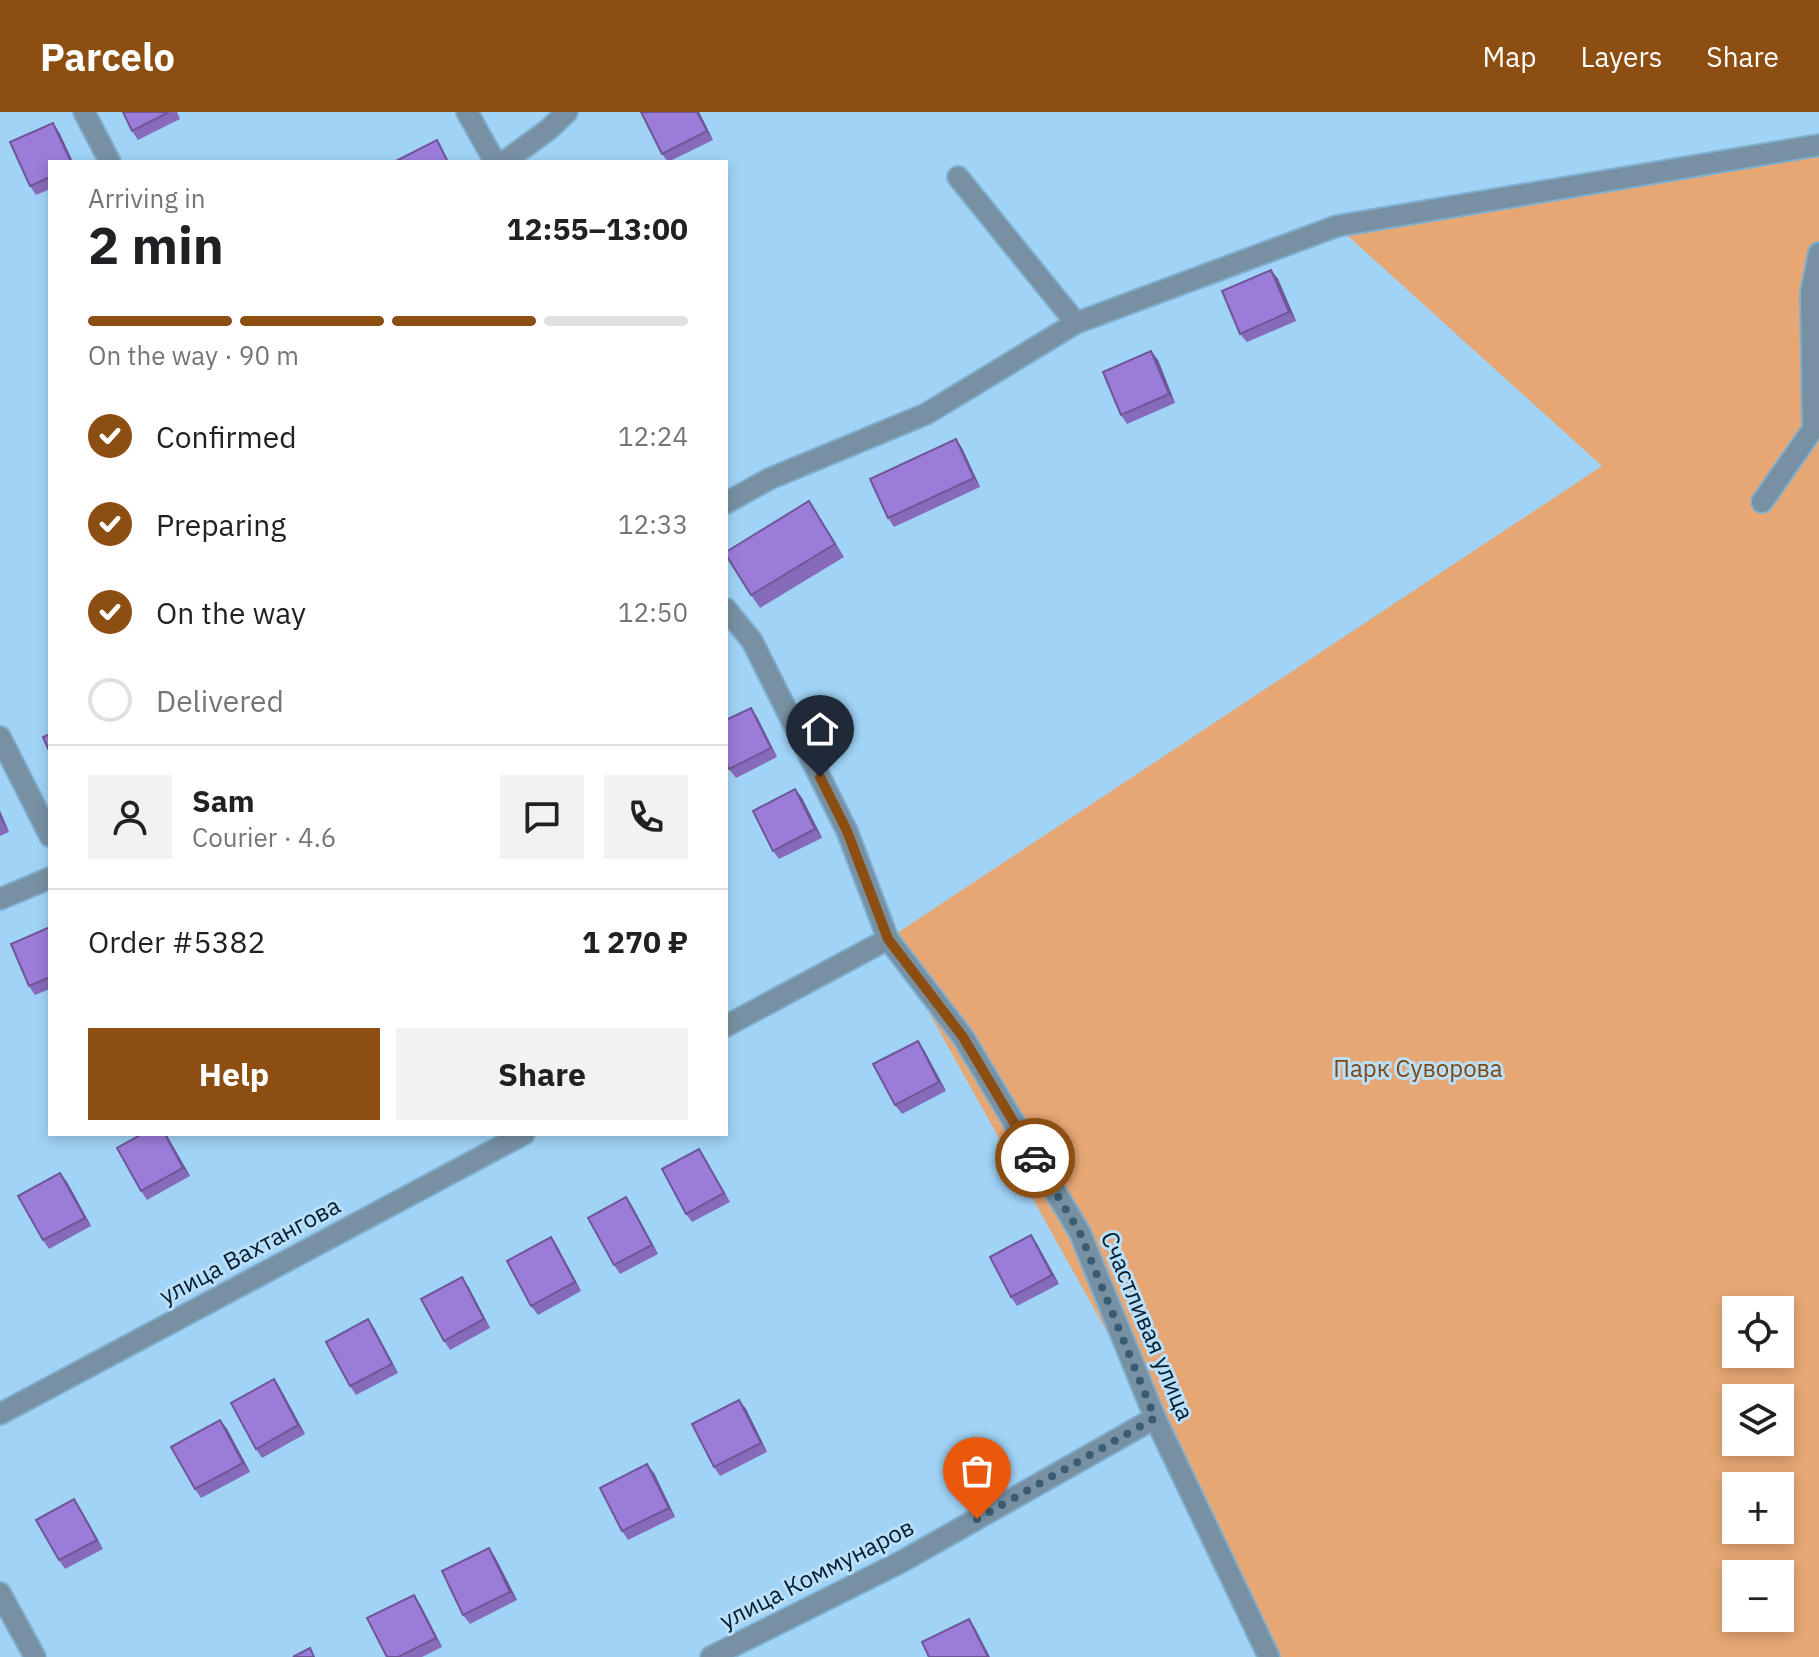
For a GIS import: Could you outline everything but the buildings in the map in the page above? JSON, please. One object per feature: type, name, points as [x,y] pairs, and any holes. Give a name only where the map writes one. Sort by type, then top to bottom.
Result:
[{"type":"street","points":[[84,112],[109,160]]},
{"type":"street","points":[[467,112],[494,160]]},
{"type":"street","points":[[507,160],[567,112]]},
{"type":"street","points":[[728,502],[769,479],[926,414],[1076,323],[1337,226],[1819,145]]},
{"type":"street","points":[[958,177],[1076,323]]},
{"type":"street","points":[[1762,502],[1813,429],[1811,293],[1819,253]]},
{"type":"street","name":"Счастливая улица","points":[[728,611],[752,641],[847,831],[888,939],[963,1037],[1080,1233],[1155,1418],[1269,1657]]},
{"type":"street","points":[[0,737],[48,832]]},
{"type":"street","points":[[0,899],[48,879]]},
{"type":"street","points":[[728,1025],[888,939]]},
{"type":"street","name":"улица Вахтангова","points":[[0,1414],[520,1136]]},
{"type":"street","name":"улица Коммунаров","points":[[711,1657],[901,1562],[1155,1418]]},
{"type":"street","points":[[0,1593],[35,1657]]},
{"type":"green space","name":"Парк Суворова","points":[[1819,145],[1819,1657],[1280,1657],[1155,1418],[888,939],[1602,466],[1337,226]]},
{"type":"way so far","points":[[977,1519],[1155,1418],[1080,1233],[1035,1158]]},
{"type":"route","points":[[820,777],[847,831],[888,939],[963,1037],[1035,1158]]}]
